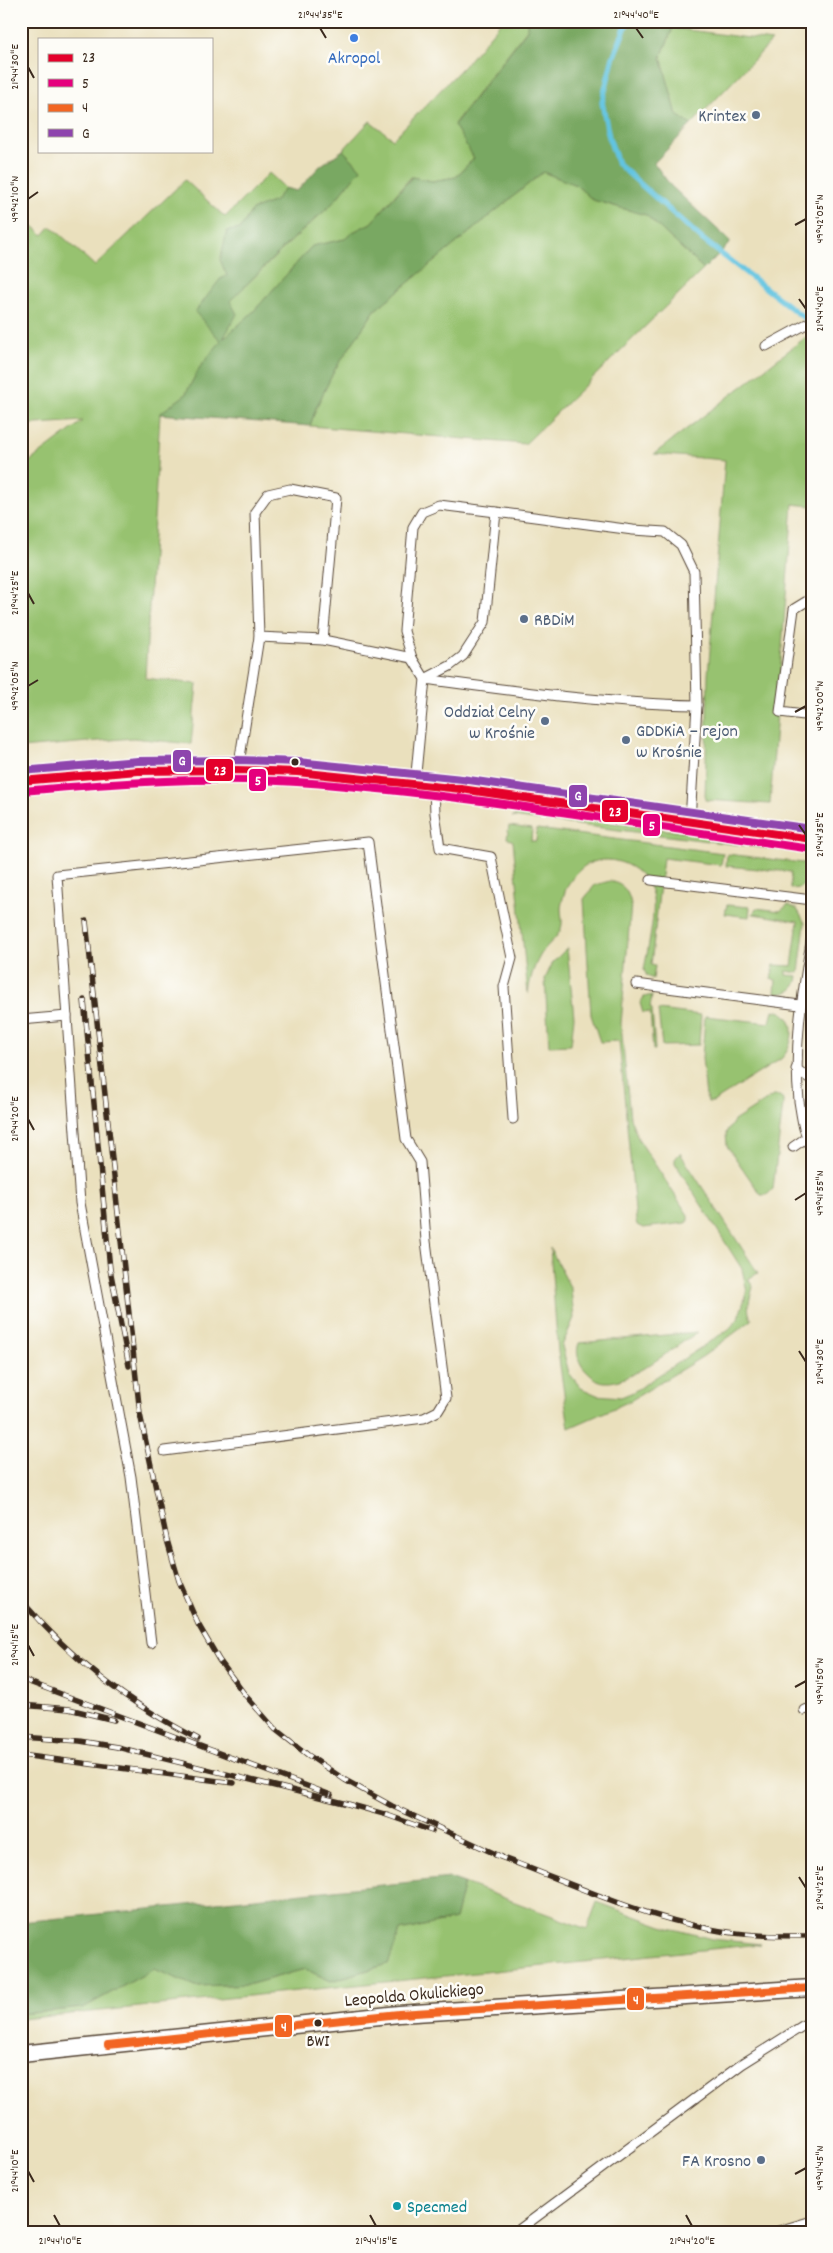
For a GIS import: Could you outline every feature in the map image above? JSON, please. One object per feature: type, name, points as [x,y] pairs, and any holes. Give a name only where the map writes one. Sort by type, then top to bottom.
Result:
[{"type":"street","points":[[21,781],[138,771],[238,770],[297,772],[424,785],[812,839]]},
{"type":"street","name":"Leopolda Okulickiego","points":[[21,2054],[399,2014],[812,1988]]},
{"type":"lane","points":[[766,346],[812,321]]},
{"type":"lane","points":[[238,770],[259,637],[255,512],[268,494],[290,489],[336,498],[322,640]]},
{"type":"lane","points":[[513,1119],[504,987],[512,958],[491,856],[440,848],[435,813],[424,785],[424,679],[412,658],[404,631],[413,527],[422,512],[439,505],[633,530],[665,532],[681,544],[694,572],[697,705],[690,822]]},
{"type":"lane","points":[[424,679],[450,666],[463,656],[486,622],[496,512]]},
{"type":"lane","points":[[812,598],[794,609],[780,712],[812,716]]},
{"type":"lane","points":[[259,637],[322,640],[412,658]]},
{"type":"lane","points":[[424,679],[568,697],[665,705],[697,705]]},
{"type":"lane","points":[[151,1643],[131,1477],[80,1203],[57,875],[368,842],[406,1139],[420,1162],[426,1241],[446,1398],[438,1411],[424,1418],[164,1450]]},
{"type":"lane","points":[[650,880],[812,900]]},
{"type":"lane","points":[[812,938],[800,1004],[796,1069],[803,1133],[812,1148]]},
{"type":"lane","points":[[636,984],[800,1004]]},
{"type":"lane","points":[[21,1020],[67,1016]]},
{"type":"lane","points":[[796,1069],[812,1080]]},
{"type":"lane","points":[[793,1147],[806,1138]]},
{"type":"lane","points":[[516,2232],[742,2064],[812,2020]]},
{"type":"lane","points":[[775,2232],[812,2221]]},
{"type":"green space","points":[[502,21],[527,21],[528,28],[454,124],[474,158],[456,177],[432,181],[411,177],[371,223],[353,232],[345,239],[312,246],[254,311],[222,341],[200,367],[185,395],[160,414],[145,678],[197,684],[191,744],[133,738],[21,748],[21,468],[83,421],[21,425],[21,215],[43,235],[51,226],[95,266],[185,180],[225,217],[269,173],[285,188],[275,201],[252,210],[240,229],[228,276],[230,301],[331,205],[361,169],[343,150],[370,121],[393,139],[464,66]]},
{"type":"green space","points":[[527,21],[624,21],[673,28],[661,57],[677,115],[691,125],[654,163],[671,186],[731,242],[704,269],[646,215],[593,200],[576,185],[543,172],[375,310],[335,369],[316,408],[310,426],[159,414],[185,395],[200,367],[221,341],[195,312],[221,278],[227,276],[220,260],[227,231],[240,229],[252,210],[275,201],[285,188],[297,191],[320,166],[343,150],[361,169],[331,205],[286,245],[230,301],[237,314],[223,339],[254,311],[312,246],[345,239],[353,232],[371,223],[412,177],[432,181],[456,177],[474,158],[454,125],[527,30]]},
{"type":"green space","points":[[689,21],[720,21],[774,29],[774,33]]},
{"type":"green space","points":[[673,28],[772,41],[691,125],[677,115],[661,57]]},
{"type":"green space","points":[[543,172],[576,185],[593,200],[646,215],[704,269],[525,444],[310,426],[316,408],[335,369],[375,310]]},
{"type":"green space","points":[[810,334],[812,506],[793,504],[770,804],[705,800],[708,675],[725,460],[654,454]]},
{"type":"green space","points":[[525,811],[790,846],[801,848],[807,853],[512,817]]},
{"type":"green space","points":[[509,826],[532,829],[531,841],[536,841],[537,829],[723,853],[721,865],[663,858],[651,965],[655,966],[653,979],[647,976],[644,970],[653,910],[652,894],[648,885],[635,870],[617,861],[598,861],[585,866],[575,875],[566,888],[561,908],[562,922],[560,931],[537,961],[531,977],[528,994],[513,841],[507,838]]},
{"type":"green space","points":[[727,854],[811,864],[811,877],[800,888],[790,889],[791,872],[726,866]]},
{"type":"green space","points":[[610,881],[624,888],[631,904],[621,1024],[630,1118],[639,1140],[688,1215],[688,1222],[686,1223],[643,1228],[637,1225],[636,1221],[619,1041],[600,1042],[591,1015],[584,899],[595,885]]},
{"type":"green space","points":[[727,905],[750,907],[749,917],[725,914]]},
{"type":"green space","points":[[788,905],[797,909],[805,923],[799,973],[786,971],[786,975],[798,976],[796,984],[787,992],[775,993],[776,980],[771,979],[774,965],[792,966],[798,921],[753,914],[756,908],[780,911]]},
{"type":"green space","points":[[567,948],[574,1017],[571,1045],[549,1046],[545,979],[553,962]]},
{"type":"green space","points":[[652,995],[650,1008],[652,1009],[655,1050],[653,1050],[650,1012],[643,1013],[640,1003],[644,997]]},
{"type":"green space","points":[[658,1010],[701,1015],[699,1045],[662,1046]]},
{"type":"green space","points":[[773,1010],[781,1012],[791,1023],[791,1038],[786,1053],[781,1059],[713,1102],[708,1102],[702,1058],[705,1016],[770,1023]]},
{"type":"green space","points":[[773,1096],[780,1096],[783,1104],[773,1189],[767,1195],[761,1195],[727,1146],[726,1133],[734,1121]]},
{"type":"green space","points":[[680,1153],[758,1273],[748,1279],[753,1287],[748,1308],[752,1320],[702,1357],[630,1401],[569,1428],[558,1352],[550,1248],[571,1289],[574,1318],[562,1346],[569,1373],[581,1388],[597,1395],[621,1397],[633,1392],[729,1329],[738,1319],[747,1292],[742,1269],[675,1163],[675,1159]]},
{"type":"green space","points":[[698,1332],[653,1363],[616,1381],[603,1382],[593,1377],[581,1365],[578,1358],[579,1343]]},
{"type":"green space","points":[[450,1878],[464,1883],[455,1919],[400,1931],[388,1964],[331,1981],[305,1969],[251,1984],[195,1986],[154,1969],[83,2008],[21,2014],[21,1922]]},
{"type":"green space","points":[[464,1883],[587,1929],[597,1902],[662,1926],[712,1939],[761,1944],[21,2019],[21,2014],[83,2008],[154,1969],[195,1986],[251,1984],[305,1969],[331,1981],[388,1964],[400,1931],[455,1919]]},
{"type":"waterway","points":[[628,21],[613,58],[602,102],[609,138],[618,164],[702,239],[812,324]]},
{"type":"railway","points":[[86,921],[140,1414],[167,1540],[179,1581],[198,1624],[219,1660],[245,1695],[275,1729],[308,1755],[345,1780],[392,1806],[502,1857]]},
{"type":"railway","points":[[84,1000],[110,1269],[129,1366]]},
{"type":"railway","points":[[21,1600],[61,1643],[102,1678],[147,1710],[198,1739]]},
{"type":"railway","points":[[21,1679],[331,1795]]},
{"type":"railway","points":[[21,1705],[69,1709],[114,1720]]},
{"type":"railway","points":[[21,1737],[80,1741],[117,1747],[348,1804],[432,1831]]},
{"type":"railway","points":[[21,1755],[234,1783]]},
{"type":"railway","points":[[495,1855],[628,1906],[682,1923],[735,1933],[773,1936],[812,1936]]},
{"type":"transit line","name":"G","points":[[21,771],[138,761],[238,760],[298,762],[462,779],[812,829]]},
{"type":"transit line","name":"23","points":[[21,781],[138,771],[238,770],[297,772],[461,789],[812,839]]},
{"type":"transit line","name":"5","points":[[22,791],[194,780],[297,782],[361,787],[490,802],[811,849]]},
{"type":"transit line","name":"4","points":[[108,2045],[399,2014],[812,1988]]},
{"type":"place","name":"Akropol","points":[[354,38]]},
{"type":"place","name":"Krintex","points":[[756,115]]},
{"type":"place","name":"RBDiM","points":[[524,619]]},
{"type":"place","name":"Oddział Celny w Krośnie","points":[[545,721]]},
{"type":"place","name":"GDDKiA – rejon w Krośnie","points":[[626,740]]},
{"type":"place","name":"BWI","points":[[318,2023]]},
{"type":"place","name":"FA Krosno","points":[[761,2160]]},
{"type":"place","name":"Specmed","points":[[397,2206]]}]
